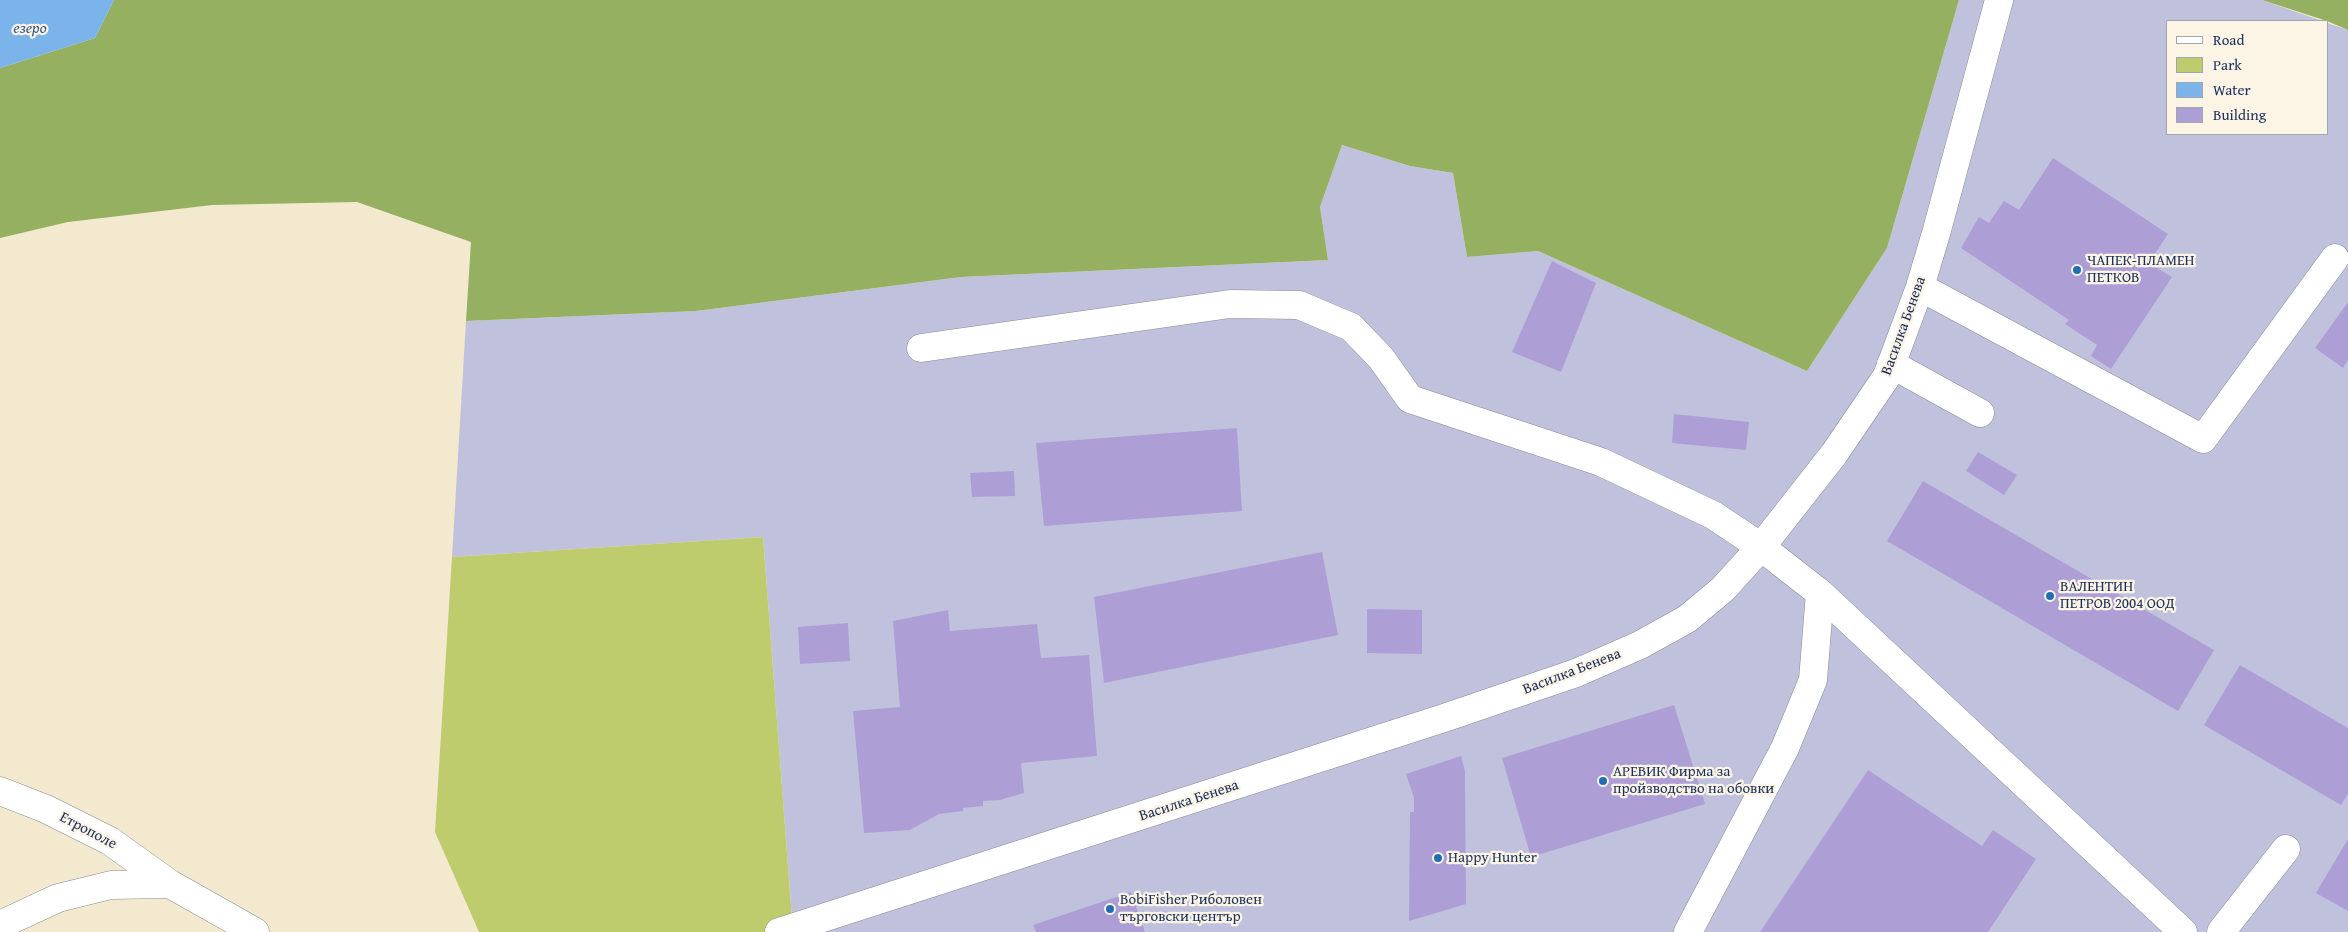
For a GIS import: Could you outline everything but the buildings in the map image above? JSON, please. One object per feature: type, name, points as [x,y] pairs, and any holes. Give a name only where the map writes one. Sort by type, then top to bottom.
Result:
[{"type":"street","name":"Василка Бенева","points":[[779,932],[1444,718],[1576,673],[1640,645],[1687,619],[1724,589],[1761,547],[1834,454],[1887,376],[1920,287],[1999,0]]},
{"type":"street","points":[[1920,287],[2203,439],[2335,258]]},
{"type":"street","points":[[921,348],[1230,304],[1299,305],[1351,327],[1381,358],[1410,398],[1600,462],[1713,515],[1761,547],[1820,593],[2183,932]]},
{"type":"street","points":[[1891,364],[1980,413]]},
{"type":"street","points":[[1688,932],[1785,748],[1813,680],[1820,593]]},
{"type":"street","name":"Етрополе","points":[[0,791],[46,809],[110,841],[170,884],[255,932]]},
{"type":"street","points":[[2220,932],[2286,849]]},
{"type":"street","points":[[0,925],[58,898],[111,885],[170,884]]},
{"type":"shaded area","points":[[1959,0],[2262,0],[2319,20],[2166,20],[2166,135],[2328,135],[2328,23],[2348,30],[2348,932],[793,932],[763,537],[452,557],[466,321],[696,311],[961,277],[1328,260],[1320,207],[1342,145],[1410,166],[1453,173],[1467,257],[1538,251],[1807,371],[1887,248]]},
{"type":"green space","points":[[114,0],[1959,0],[1887,248],[1807,371],[1538,251],[1467,257],[1453,173],[1410,166],[1342,145],[1320,207],[1328,260],[961,277],[696,311],[466,321],[471,242],[357,202],[212,205],[68,222],[0,238],[0,68],[95,38]]},
{"type":"green space","points":[[2262,0],[2348,0],[2348,30],[2328,20]]},
{"type":"green space","points":[[763,537],[793,932],[479,932],[435,832],[452,557]]},
{"type":"water","name":"езеро","points":[[0,0],[114,0],[95,38],[0,68]]},
{"type":"place","name":"ЧАПЕК-ПЛАМЕН ПЕТКОВ","points":[[2077,270]]},
{"type":"place","name":"ВАЛЕНТИН ПЕТРОВ 2004 ООД","points":[[2050,596]]},
{"type":"place","name":"АРЕВИК Фирма за пройзводство на обовки","points":[[1603,781]]},
{"type":"place","name":"Happy Hunter","points":[[1438,858]]},
{"type":"place","name":"BobiFisher Риболовен търговски център","points":[[1110,909]]}]
